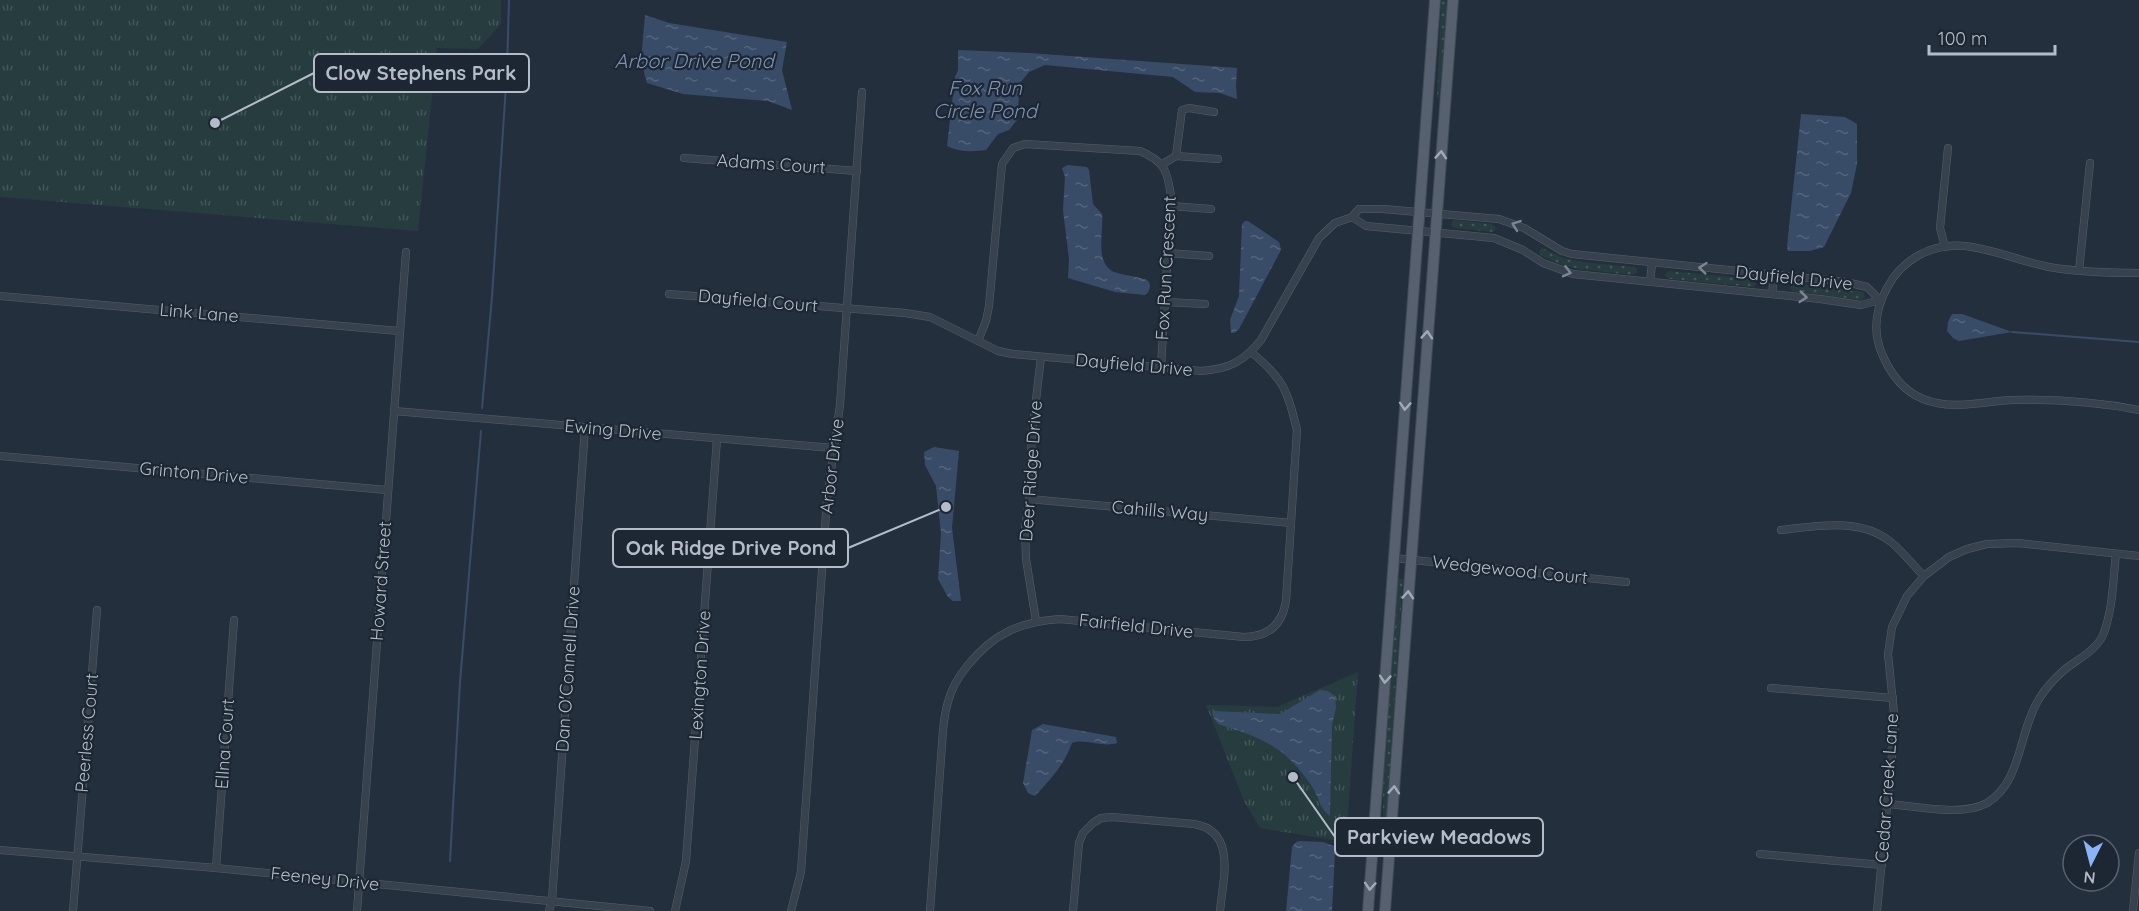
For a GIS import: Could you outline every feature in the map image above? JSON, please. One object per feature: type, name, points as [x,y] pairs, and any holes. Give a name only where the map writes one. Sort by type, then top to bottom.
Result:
[{"type":"main road","points":[[1368,911],[1434,0]]},
{"type":"main road","points":[[1385,911],[1453,0]]},
{"type":"street","name":"Arbor Drive","points":[[791,911],[801,872],[826,511],[832,448],[840,405],[862,92]]},
{"type":"street","points":[[1176,156],[1182,110],[1189,108],[1214,112]]},
{"type":"street","points":[[978,341],[989,306],[1002,164],[1013,148],[1025,144],[1140,151],[1155,158],[1161,165],[1176,156],[1218,159]]},
{"type":"street","points":[[1945,247],[1940,228],[1948,148]]},
{"type":"street","name":"Adams Court","points":[[684,158],[857,171]]},
{"type":"street","points":[[2079,271],[2090,163]]},
{"type":"street","name":"Fox Run Crescent","points":[[1161,165],[1169,175],[1170,206],[1161,367]]},
{"type":"street","points":[[1170,206],[1211,209]]},
{"type":"street","name":"Dayfield Drive","points":[[847,308],[930,317],[1005,352],[1201,371],[1221,369],[1239,361],[1251,352],[1261,340],[1319,238],[1335,223],[1352,217],[1359,209],[1499,219],[1524,228],[1562,251],[1572,254],[1846,282],[1867,287],[1880,300]]},
{"type":"street","name":"Dayfield Drive","points":[[1352,217],[1366,226],[1494,238],[1523,250],[1543,263],[1573,274],[1861,305],[1880,300]]},
{"type":"street","points":[[2139,273],[2079,271],[2020,261],[1966,246],[1945,247],[1923,252],[1908,261],[1893,276],[1880,300],[1876,318],[1878,342],[1887,368],[1902,385],[1921,398],[1942,405],[1962,406],[2010,400],[2053,399],[2139,410]]},
{"type":"street","name":"Howard Street","points":[[357,911],[406,252]]},
{"type":"street","points":[[1167,253],[1209,256]]},
{"type":"street","points":[[1650,282],[1652,263]]},
{"type":"street","points":[[1772,294],[1774,275]]},
{"type":"street","name":"Dayfield Court","points":[[669,294],[847,308]]},
{"type":"street","name":"Link Lane","points":[[0,296],[399,331]]},
{"type":"street","points":[[1165,302],[1205,304]]},
{"type":"street","name":"Fairfield Drive","points":[[930,911],[943,730],[948,702],[959,676],[995,637],[1036,621],[1060,619],[1244,637],[1262,634],[1273,629],[1279,622],[1284,610],[1297,441],[1295,423],[1283,383],[1270,367],[1251,352]]},
{"type":"street","name":"Deer Ridge Drive","points":[[1036,621],[1026,559],[1025,529],[1032,434],[1041,357]]},
{"type":"street","name":"Ewing Drive","points":[[394,411],[832,448]]},
{"type":"street","name":"Dan O'Connell Drive","points":[[549,911],[552,900],[585,428]]},
{"type":"street","name":"Lexington Drive","points":[[675,911],[686,861],[717,439]]},
{"type":"street","name":"Grinton Drive","points":[[0,456],[387,490]]},
{"type":"street","name":"Cahills Way","points":[[1029,499],[1291,523]]},
{"type":"street","points":[[1781,530],[1840,525],[1875,533],[1890,542],[1924,576]]},
{"type":"street","name":"Cedar Creek Lane","points":[[1877,911],[1895,723],[1888,660],[1892,627],[1907,596],[1924,576],[1948,557],[1987,544],[2019,543],[2139,556]]},
{"type":"street","points":[[1888,804],[1969,809],[1985,804],[2004,789],[2013,774],[2023,737],[2038,701],[2061,673],[2090,651],[2102,638],[2108,619],[2116,554]]},
{"type":"street","name":"Wedgewood Court","points":[[1394,558],[1626,582]]},
{"type":"street","name":"Peerless Court","points":[[73,911],[97,610]]},
{"type":"street","name":"Ellna Court","points":[[216,868],[234,620]]},
{"type":"street","points":[[1771,687],[1893,698]]},
{"type":"street","points":[[1073,911],[1080,837],[1101,818],[1112,817],[1199,824],[1216,833],[1225,859],[1220,911]]},
{"type":"street","name":"Feeney Drive","points":[[0,850],[216,868],[650,911]]},
{"type":"street","points":[[2133,911],[2139,853]]},
{"type":"street","points":[[1760,854],[1882,865]]},
{"type":"green space","points":[[0,0],[501,0],[501,24],[478,49],[437,48],[418,231],[0,197]]},
{"type":"green space","points":[[1441,0],[1448,0],[1439,98],[1437,98]]},
{"type":"green space","points":[[1453,220],[1492,224],[1496,228],[1493,232],[1454,228],[1451,225]]},
{"type":"green space","points":[[1542,248],[1561,257],[1582,262],[1633,267],[1637,269],[1637,272],[1634,275],[1579,269],[1559,264],[1540,255],[1539,251]]},
{"type":"green space","points":[[1669,271],[1753,279],[1756,284],[1753,287],[1671,279],[1665,275]]},
{"type":"green space","points":[[1793,283],[1863,292],[1865,297],[1861,300],[1793,291],[1790,288]]},
{"type":"green space","points":[[1398,578],[1403,579],[1385,835],[1383,835],[1383,785]]},
{"type":"green space","points":[[1358,672],[1346,842],[1260,828],[1244,801],[1206,705],[1277,707]]},
{"type":"water","name":"Arbor Drive Pond","points":[[645,15],[669,23],[787,42],[782,70],[792,110],[768,101],[683,94],[647,83],[641,61]]},
{"type":"water","name":"Fox Run Circle Pond","points":[[958,50],[1237,68],[1237,99],[1220,93],[1195,92],[1173,77],[1045,65],[1029,72],[1020,83],[1017,120],[1009,130],[998,134],[986,150],[961,150],[947,146],[955,77],[958,70]]},
{"type":"water","points":[[1801,114],[1845,117],[1857,124],[1857,164],[1851,193],[1824,247],[1810,251],[1788,251],[1787,246]]},
{"type":"water","name":"Fox Run Circle Pond","points":[[1068,165],[1087,167],[1089,170],[1093,204],[1102,214],[1101,246],[1104,262],[1114,272],[1147,280],[1150,288],[1145,295],[1115,292],[1068,278],[1069,259],[1063,210],[1065,177],[1062,168]]},
{"type":"water","points":[[1245,221],[1279,242],[1281,250],[1239,329],[1231,333],[1230,320],[1239,296],[1242,224]]},
{"type":"water","points":[[1952,314],[1962,314],[2012,332],[1959,341],[1947,331]]},
{"type":"water","points":[[934,447],[959,451],[952,528],[961,601],[953,601],[948,597],[938,579],[941,533],[936,486],[925,465],[924,452]]},
{"type":"water","points":[[1320,690],[1328,691],[1335,696],[1336,707],[1332,726],[1330,816],[1324,810],[1303,774],[1283,753],[1248,734],[1218,724],[1213,717],[1214,711],[1280,714]]},
{"type":"water","points":[[1043,724],[1116,737],[1117,743],[1072,743],[1052,778],[1035,796],[1028,793],[1023,783],[1032,730]]},
{"type":"water","points":[[1299,841],[1323,842],[1334,846],[1332,911],[1286,911],[1292,847]]},
{"type":"waterway","points":[[482,408],[492,297],[507,70],[509,0]]},
{"type":"waterway","points":[[2012,332],[2139,342]]},
{"type":"waterway","points":[[450,861],[460,682],[481,431]]},
{"type":"place","name":"Clow Stephens Park","points":[[215,123]]},
{"type":"place","name":"Oak Ridge Drive Pond","points":[[946,507]]},
{"type":"place","name":"Parkview Meadows","points":[[1293,777]]}]
